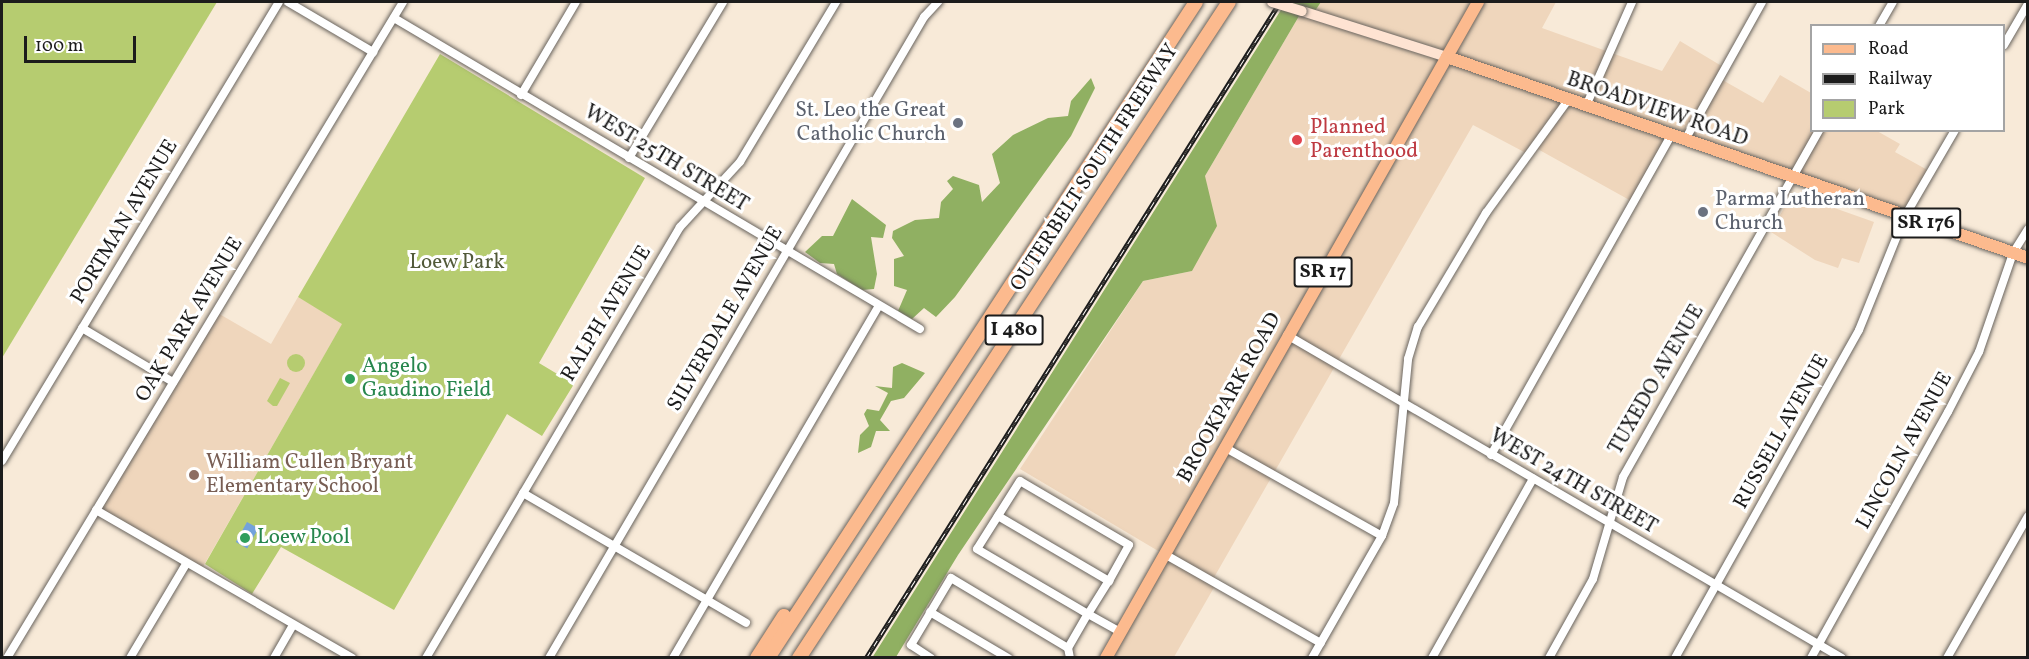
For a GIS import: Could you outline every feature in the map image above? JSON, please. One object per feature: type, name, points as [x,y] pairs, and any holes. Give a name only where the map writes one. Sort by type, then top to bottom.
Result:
[{"type":"highway","name":"OUTERBELT SOUTH FREEWAY","points":[[768,657],[1196,2]]},
{"type":"highway","name":"OUTERBELT SOUTH FREEWAY","points":[[800,657],[1229,2]]},
{"type":"highway","points":[[757,657],[794,603],[828,565]]},
{"type":"highway","points":[[810,657],[847,585]]},
{"type":"main road","name":"BROADVIEW ROAD","points":[[1272,2],[1447,57],[2028,258]]},
{"type":"main road","name":"BROOKPARK ROAD","points":[[1106,657],[1166,555],[1287,334],[1478,2]]},
{"type":"street","name":"PORTMAN AVENUE","points":[[2,461],[279,2]]},
{"type":"street","points":[[288,2],[373,52]]},
{"type":"street","name":"OAK PARK AVENUE","points":[[7,657],[404,2]]},
{"type":"street","points":[[521,95],[576,2]]},
{"type":"street","points":[[629,158],[723,2]]},
{"type":"street","name":"RALPH AVENUE","points":[[426,657],[680,226],[740,162],[836,2]]},
{"type":"street","name":"SILVERDALE AVENUE","points":[[549,657],[616,547],[924,17],[938,2]]},
{"type":"street","points":[[1586,106],[1632,2]]},
{"type":"street","points":[[1685,140],[1762,2]]},
{"type":"street","points":[[1880,24],[1893,2]]},
{"type":"street","points":[[2005,43],[2028,4]]},
{"type":"street","name":"WEST 25TH STREET","points":[[394,18],[920,329]]},
{"type":"street","points":[[1312,657],[1382,536],[1394,503],[1408,358],[1418,327],[1486,213],[1568,100]]},
{"type":"street","name":"TUXEDO AVENUE","points":[[1549,657],[1593,579],[1611,525],[1623,477],[1818,132]]},
{"type":"street","name":"RUSSELL AVENUE","points":[[1675,657],[1859,330],[1905,216],[1953,132]]},
{"type":"street","points":[[1491,455],[1671,135]]},
{"type":"street","name":"LINCOLN AVENUE","points":[[1811,657],[1979,352],[2013,253],[2028,230]]},
{"type":"street","points":[[673,657],[879,306]]},
{"type":"street","points":[[82,328],[173,382]]},
{"type":"street","name":"WEST 24TH STREET","points":[[1287,334],[1403,404],[1842,657]]},
{"type":"street","points":[[1224,447],[1382,536]]},
{"type":"street","points":[[1432,657],[1533,479]]},
{"type":"street","points":[[1070,657],[1068,648],[1088,614],[1108,581],[1129,545],[1020,481],[977,549],[1088,614],[1121,633]]},
{"type":"street","points":[[523,493],[746,623]]},
{"type":"street","points":[[96,510],[186,564],[352,657]]},
{"type":"street","points":[[998,516],[1108,581]]},
{"type":"street","points":[[1947,657],[2028,516]]},
{"type":"street","points":[[1166,555],[1321,643]]},
{"type":"street","points":[[130,657],[186,564]]},
{"type":"street","points":[[931,657],[911,645],[951,578],[1068,648]]},
{"type":"street","points":[[930,612],[1008,657]]},
{"type":"street","points":[[274,657],[293,625]]},
{"type":"shaded area","points":[[1321,2],[1556,2],[1542,28],[1662,71],[1680,41],[1725,68],[1719,78],[1763,103],[1780,75],[1810,92],[1810,132],[1879,132],[1900,144],[1895,152],[1931,172],[1905,216],[1671,135],[1633,202],[1534,147],[1528,154],[1473,125],[1212,581],[1216,584],[1174,657],[1106,657],[1165,555],[1020,469],[1143,281],[1192,271],[1205,176],[1302,11],[1313,14]]},
{"type":"shaded area","points":[[1792,193],[1874,222],[1859,263],[1842,258],[1838,268],[1815,260],[1771,232]]},
{"type":"shaded area","points":[[298,297],[343,323],[200,572],[96,510],[216,312],[271,344]]},
{"type":"green space","points":[[2,2],[217,2],[2,358]]},
{"type":"green space","points":[[1286,2],[1321,2],[1313,14],[1302,11],[1205,176],[1217,226],[1192,271],[1143,281],[958,555],[896,657],[872,658]]},
{"type":"green space","name":"Loew Park","points":[[440,54],[645,178],[539,363],[574,384],[542,436],[507,414],[394,610],[281,547],[252,594],[205,564],[342,324],[298,297]]},
{"type":"green space","points":[[1091,78],[1095,88],[1071,136],[955,297],[936,317],[924,308],[912,319],[898,311],[907,290],[894,286],[894,259],[904,256],[892,238],[893,231],[915,220],[939,218],[941,202],[953,189],[947,181],[953,176],[979,185],[982,202],[1000,183],[992,154],[1013,135],[1048,118],[1068,116],[1071,101]]},
{"type":"green space","points":[[852,199],[886,225],[883,238],[871,237],[877,274],[874,289],[862,290],[837,274],[834,264],[820,263],[805,252],[822,236],[833,236]]},
{"type":"green space","points":[[296,354],[302,357],[305,363],[302,369],[296,372],[290,369],[287,363],[290,357]]},
{"type":"green space","points":[[902,363],[925,373],[904,398],[891,401],[880,420],[890,431],[876,431],[871,447],[858,453],[860,435],[869,426],[864,414],[867,409],[879,411],[888,393],[875,386],[892,388],[893,367]]},
{"type":"green space","points":[[280,378],[290,383],[277,406],[273,406],[267,401]]},
{"type":"water","name":"Loew Pool","points":[[247,522],[258,528],[247,548],[236,542]]},
{"type":"railway","points":[[866,658],[1280,2]]},
{"type":"place","name":"St. Leo the Great Catholic Church","points":[[958,123]]},
{"type":"place","name":"Planned Parenthood","points":[[1297,140]]},
{"type":"place","name":"Parma Lutheran Church","points":[[1703,212]]},
{"type":"place","name":"Angelo Gaudino Field","points":[[350,379]]},
{"type":"place","name":"William Cullen Bryant Elementary School","points":[[194,475]]},
{"type":"place","name":"Loew Pool","points":[[245,538]]}]
